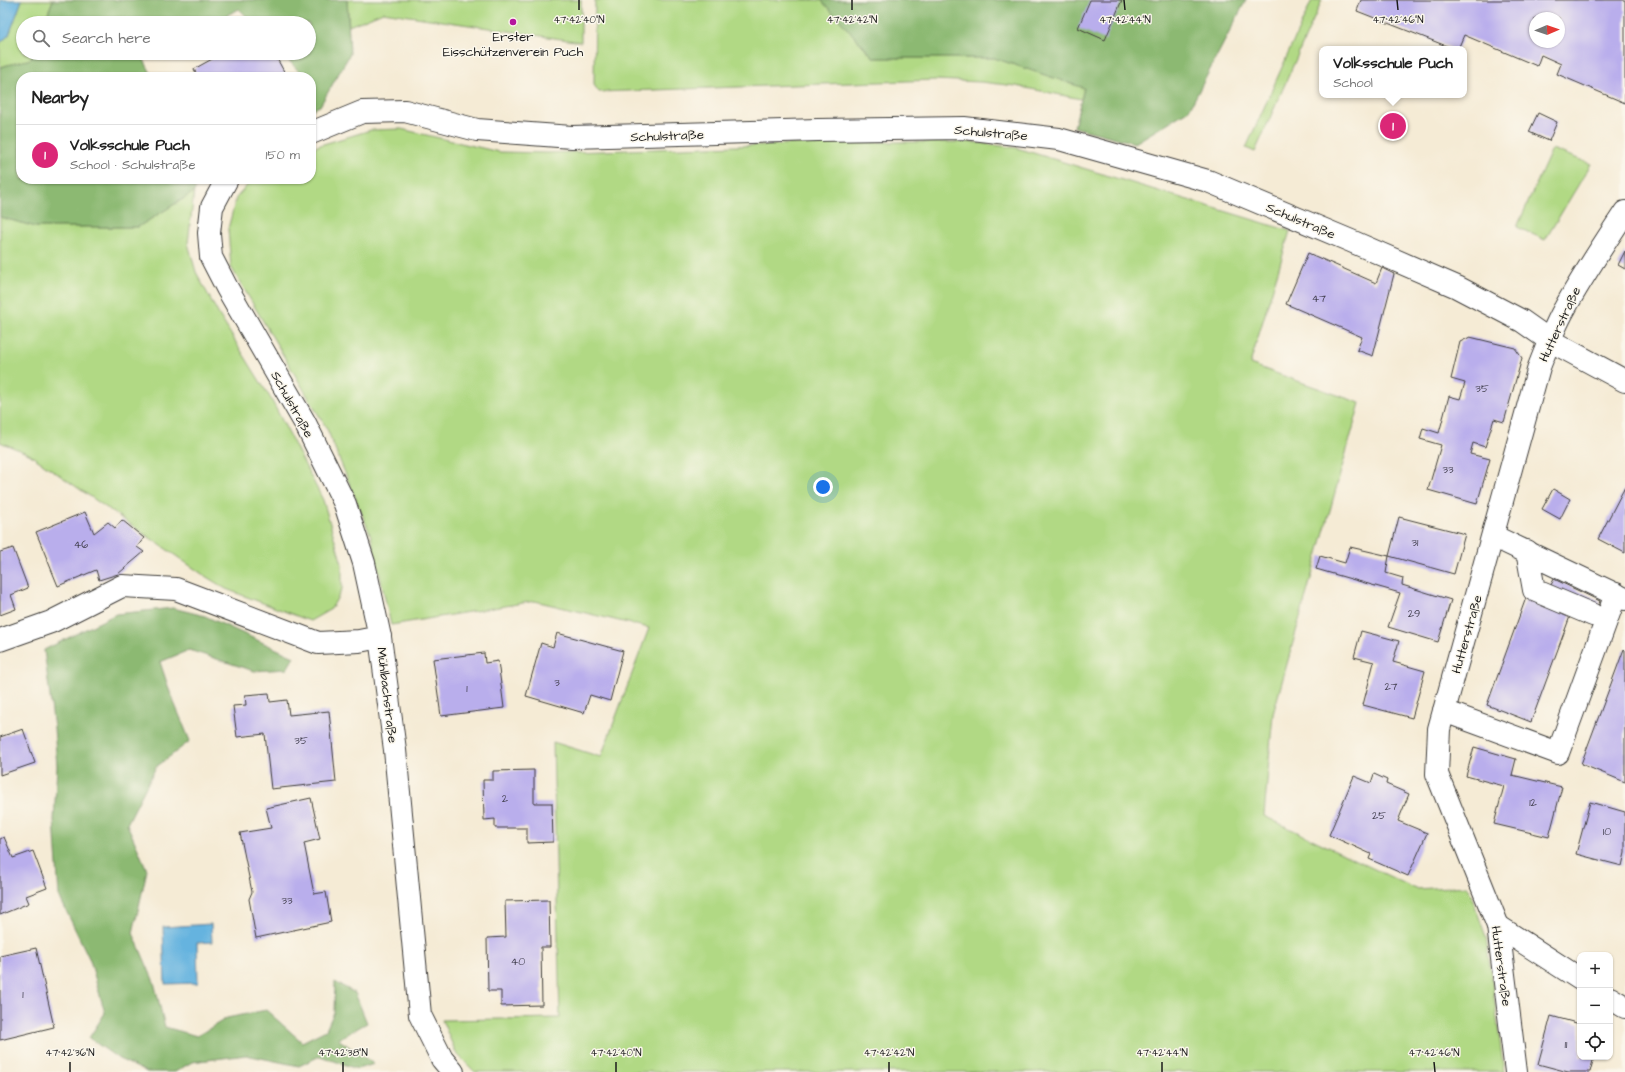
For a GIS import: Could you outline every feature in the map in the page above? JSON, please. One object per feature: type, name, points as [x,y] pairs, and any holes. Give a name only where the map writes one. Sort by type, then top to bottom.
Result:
[{"type":"street","name":"Schulstraße","points":[[316,131],[362,112],[405,111],[477,130],[572,138],[818,130],[964,128],[1059,139],[1215,184],[1351,241],[1457,287],[1522,321],[1549,340],[1625,381]]},
{"type":"street","name":"Schulstraße","points":[[224,184],[212,207],[209,233],[211,258],[305,423],[345,504],[364,564],[380,637]]},
{"type":"street","name":"Hutterstraße","points":[[1516,1072],[1498,926],[1437,774],[1439,730],[1539,367],[1549,340],[1579,283],[1625,212]]},
{"type":"street","points":[[1444,711],[1558,754],[1621,597],[1493,536]]},
{"type":"street","points":[[1527,551],[1534,590],[1593,615]]},
{"type":"street","name":"Mühlbachstraße","points":[[0,640],[51,622],[122,586],[176,589],[318,643],[359,641],[380,637],[396,758],[420,1015],[442,1059],[454,1072]]},
{"type":"street","points":[[1498,926],[1577,977]]},
{"type":"street","points":[[1613,1000],[1625,1007]]},
{"type":"green space","points":[[22,0],[53,0],[47,16],[16,16]]},
{"type":"green space","points":[[53,0],[347,0],[350,54],[320,106],[316,108],[316,72],[299,72],[288,60],[316,60],[316,16],[246,16],[239,9],[225,16],[47,16]]},
{"type":"green space","name":"Erster Eisschützenverein Puch","points":[[347,0],[581,0],[581,42],[383,12],[349,26]]},
{"type":"green space","points":[[595,0],[821,0],[874,58],[994,58],[1084,88],[1081,99],[1016,86],[981,82],[935,80],[599,92],[594,85]]},
{"type":"green space","points":[[821,0],[1246,0],[1189,110],[1135,143],[1074,127],[1084,88],[994,58],[874,58]]},
{"type":"green space","points":[[1312,0],[1322,0],[1255,152],[1246,148]]},
{"type":"green space","points":[[16,16],[16,60],[27,60],[0,67],[0,43],[9,35]]},
{"type":"green space","points":[[27,60],[144,60],[150,72],[16,72],[16,184],[197,184],[194,192],[138,227],[36,227],[0,217],[0,67]]},
{"type":"green space","points":[[401,129],[499,152],[547,153],[845,142],[972,142],[1017,148],[1290,231],[1250,364],[1360,403],[1273,714],[1264,816],[1416,889],[1468,886],[1486,937],[1504,1072],[475,1072],[456,1053],[442,1020],[560,1018],[553,742],[601,757],[649,628],[535,601],[391,625],[371,536],[327,429],[231,267],[228,229],[236,198],[249,184],[316,184],[316,147],[371,130]]},
{"type":"green space","points":[[1552,149],[1591,164],[1545,240],[1517,227]]},
{"type":"green space","points":[[194,192],[188,243],[196,272],[219,315],[271,399],[323,500],[342,564],[342,590],[331,609],[310,621],[226,589],[29,454],[0,442],[0,217],[36,227],[138,227]]},
{"type":"green space","points":[[173,608],[205,616],[294,657],[287,669],[254,671],[189,650],[160,662],[171,695],[190,741],[156,767],[127,824],[147,870],[133,933],[154,982],[165,1027],[197,1036],[227,1018],[266,1010],[302,1042],[326,1030],[334,1012],[335,982],[355,993],[367,1023],[338,1039],[374,1064],[357,1069],[320,1056],[299,1066],[246,1055],[192,1062],[175,1072],[147,1072],[119,1059],[89,1038],[105,1013],[90,960],[59,896],[54,820],[57,766],[54,728],[44,650],[116,614]]},
{"type":"water","points":[[0,0],[22,0],[9,35],[0,43]]},
{"type":"water","points":[[211,924],[212,942],[197,943],[198,983],[165,984],[163,927]]},
{"type":"building","points":[[1090,0],[1122,0],[1105,40],[1078,28]]},
{"type":"building","points":[[1361,0],[1625,0],[1625,103],[1557,74],[1561,64],[1541,55],[1537,66],[1464,35],[1459,46],[1446,46],[1357,11]]},
{"type":"building","points":[[210,60],[278,60],[284,72],[196,72],[194,69]]},
{"type":"building","points":[[1538,113],[1557,122],[1549,141],[1529,132]]},
{"type":"building","points":[[1625,251],[1625,269],[1618,265]]},
{"type":"building","points":[[1308,253],[1376,283],[1382,268],[1394,274],[1373,356],[1357,350],[1362,337],[1286,304]]},
{"type":"building","points":[[1470,337],[1515,348],[1522,358],[1504,422],[1494,419],[1485,447],[1473,443],[1470,454],[1490,459],[1477,504],[1428,490],[1441,445],[1420,439],[1423,428],[1439,433],[1449,396],[1460,399],[1465,383],[1451,379],[1460,342]]},
{"type":"building","points":[[1625,487],[1625,553],[1598,539]]},
{"type":"building","points":[[1553,489],[1570,499],[1560,519],[1542,509]]},
{"type":"building","points":[[85,512],[94,533],[108,522],[115,528],[122,520],[144,538],[137,547],[144,552],[118,574],[99,580],[96,570],[58,586],[36,532]]},
{"type":"building","points":[[1399,517],[1465,534],[1454,574],[1389,556]]},
{"type":"building","points":[[1350,547],[1389,556],[1386,573],[1403,578],[1402,585],[1451,600],[1438,642],[1388,627],[1400,593],[1316,569],[1320,556],[1345,563]]},
{"type":"building","points":[[13,548],[28,588],[11,595],[16,609],[0,615],[0,552]]},
{"type":"building","points":[[1554,579],[1600,601],[1597,609],[1550,587]]},
{"type":"building","points":[[1527,595],[1572,611],[1531,722],[1487,705]]},
{"type":"building","points":[[1361,631],[1399,641],[1393,662],[1425,671],[1412,718],[1363,705],[1374,662],[1354,657]]},
{"type":"building","points":[[557,633],[623,651],[610,701],[590,695],[584,713],[526,696],[541,643],[553,647]]},
{"type":"building","points":[[1624,649],[1625,650],[1625,782],[1581,764]]},
{"type":"building","points":[[484,653],[485,663],[498,661],[504,708],[441,716],[433,659]]},
{"type":"building","points":[[269,693],[270,702],[287,700],[289,715],[329,711],[336,782],[271,789],[265,734],[237,737],[233,706],[246,705],[245,695]]},
{"type":"building","points":[[23,729],[35,763],[0,775],[0,737]]},
{"type":"building","points":[[1474,747],[1516,759],[1512,775],[1562,787],[1549,837],[1494,824],[1504,786],[1466,776]]},
{"type":"building","points":[[534,770],[534,803],[552,803],[553,842],[527,843],[527,828],[495,828],[495,819],[484,820],[483,780],[493,780],[493,771]]},
{"type":"building","points":[[1374,774],[1387,780],[1386,784],[1409,794],[1398,821],[1427,833],[1408,876],[1369,859],[1371,854],[1329,835],[1354,776],[1371,783]]},
{"type":"building","points":[[311,798],[320,839],[304,843],[314,894],[326,892],[331,922],[256,938],[249,899],[252,892],[240,833],[271,828],[266,808]]},
{"type":"building","points":[[1590,802],[1625,812],[1625,853],[1622,866],[1576,854]]},
{"type":"building","points":[[4,837],[13,858],[33,851],[47,888],[26,896],[29,903],[0,915],[0,839]]},
{"type":"building","points":[[549,900],[550,947],[541,947],[542,1005],[501,1006],[501,991],[488,991],[487,938],[506,937],[505,901]]},
{"type":"building","points":[[36,948],[54,1027],[0,1040],[0,956]]},
{"type":"building","points":[[1551,1016],[1577,1023],[1577,1060],[1593,1060],[1590,1072],[1568,1072],[1538,1064]]},
{"type":"place","name":"Erster Eisschützenverein Puch","points":[[513,22]]},
{"type":"place","name":"Volksschule Puch","points":[[1393,126]]}]
